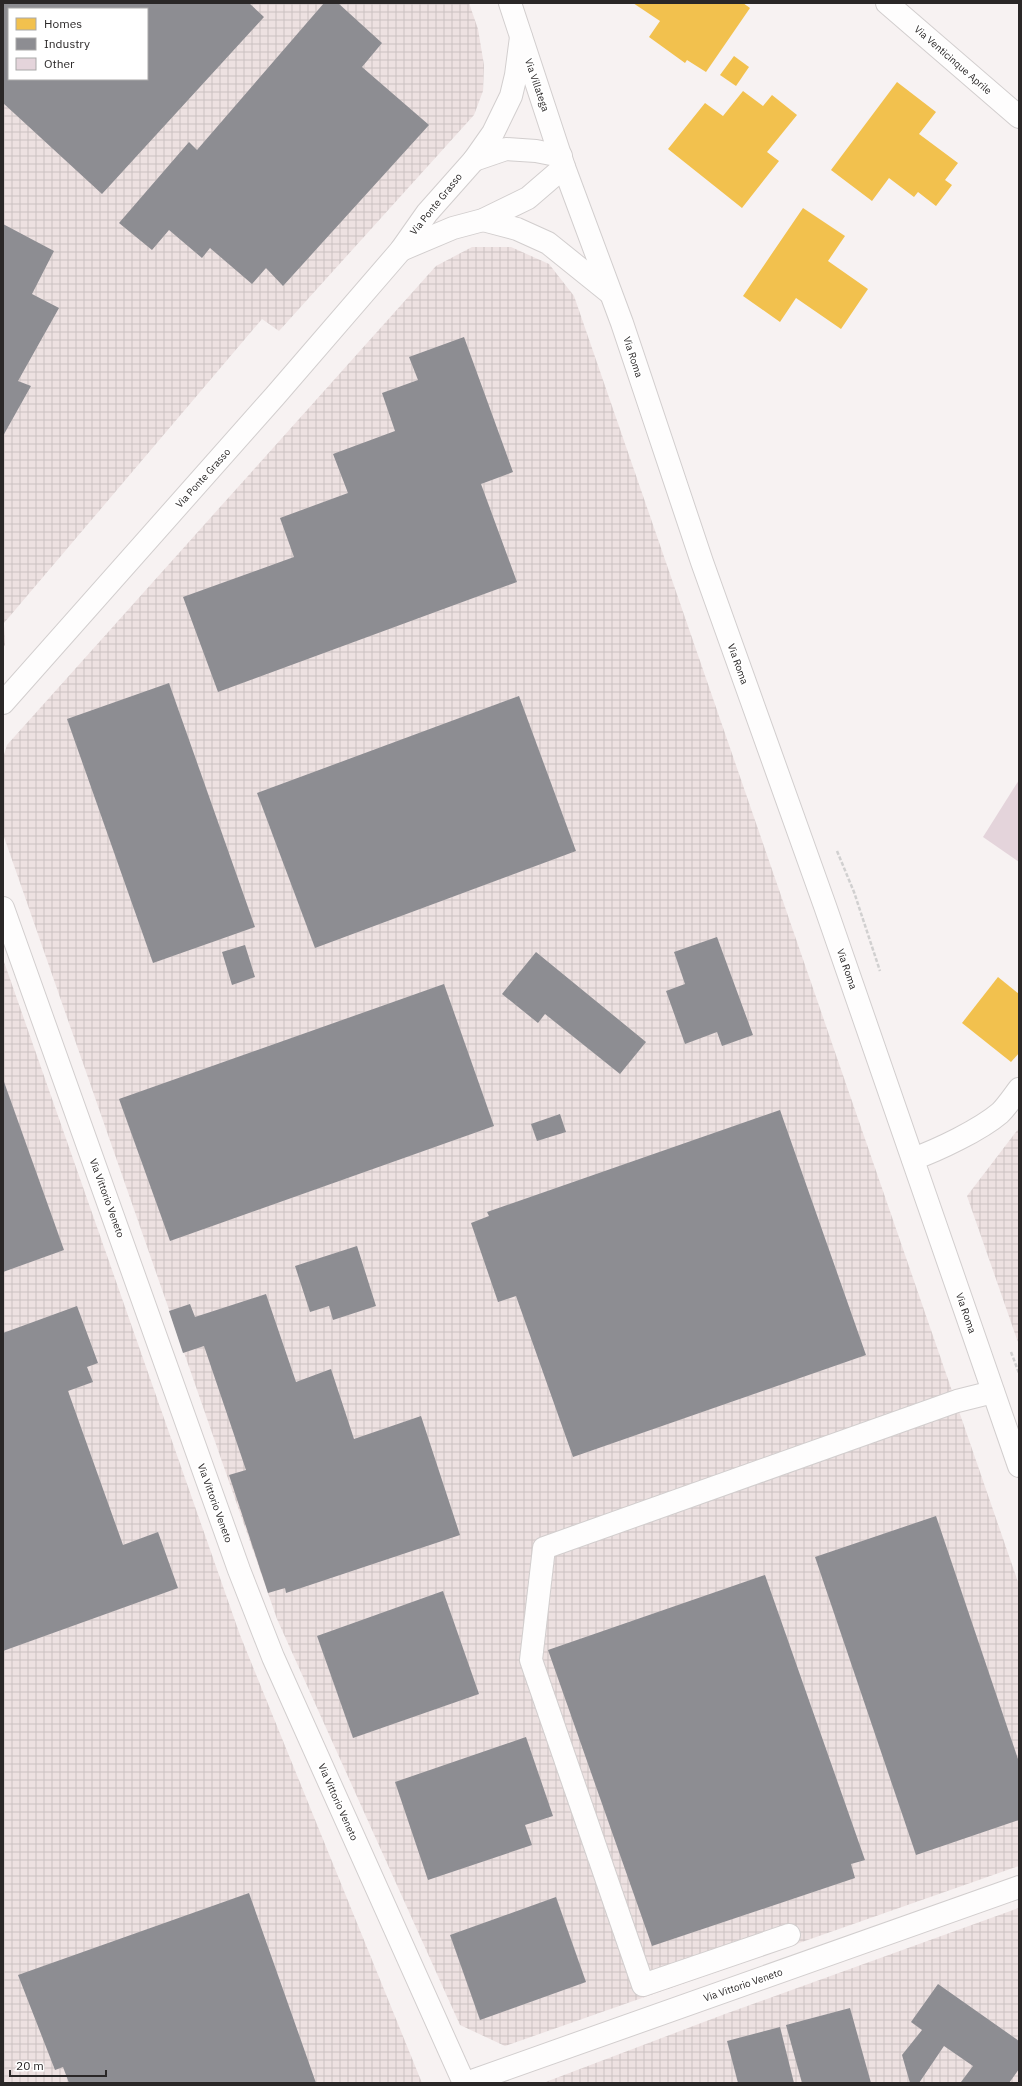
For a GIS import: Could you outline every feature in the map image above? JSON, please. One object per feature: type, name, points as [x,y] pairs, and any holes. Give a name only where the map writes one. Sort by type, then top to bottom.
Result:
[{"type":"street","name":"Via Villatega","points":[[510,3],[563,162]]},
{"type":"street","name":"Via Venticinque Aprile","points":[[887,3],[1019,117]]},
{"type":"street","name":"Via Ponte Grasso","points":[[3,703],[275,396],[401,250],[428,212],[474,160],[493,134],[510,96],[516,75],[521,37]]},
{"type":"street","points":[[474,160],[506,150],[536,151],[563,162]]},
{"type":"street","name":"Via Ponte Grasso","points":[[401,250],[453,228],[483,220],[528,198],[563,162]]},
{"type":"street","name":"Via Roma","points":[[563,162],[610,292],[723,622],[825,906],[1019,1466]]},
{"type":"street","name":"Via Ponte Grasso","points":[[483,220],[517,229],[548,243],[610,292]]},
{"type":"street","name":"Via Vittorio Veneto","points":[[3,908],[239,1570],[270,1650],[465,2083],[1019,1887]]},
{"type":"street","points":[[913,1159],[929,1154],[988,1122],[1000,1112],[1019,1089]]},
{"type":"street","points":[[789,1936],[643,1985],[530,1660],[544,1548],[957,1401],[993,1392]]},
{"type":"shaded area","points":[[3,3],[469,3],[478,29],[484,65],[483,91],[474,115],[279,331],[262,319],[4,623],[5,645],[3,648]]},
{"type":"shaded area","points":[[472,247],[511,247],[549,264],[574,296],[1019,1585],[1019,1866],[505,2046],[460,2025],[277,1619],[3,834],[3,758],[7,745],[436,266]]},
{"type":"shaded area","points":[[3,959],[240,1635],[422,2083],[4,2083]]},
{"type":"shaded area","points":[[1019,1128],[1019,1345],[967,1196]]},
{"type":"shaded area","points":[[1019,1908],[1019,2083],[543,2083],[725,2014]]},
{"type":"building: Homes","points":[[633,3],[743,3],[750,8],[706,72],[687,60],[685,63],[649,37],[660,21]]},
{"type":"building: Homes","points":[[734,56],[749,67],[736,86],[720,75]]},
{"type":"building: Homes","points":[[897,82],[936,112],[919,134],[958,163],[945,180],[952,185],[936,206],[918,192],[914,197],[889,178],[872,201],[831,170]]},
{"type":"building: Homes","points":[[743,91],[763,106],[772,95],[797,115],[767,152],[779,161],[742,208],[668,149],[705,103],[723,116]]},
{"type":"building: Homes","points":[[803,208],[845,236],[828,261],[868,289],[841,329],[796,298],[780,322],[743,296]]},
{"type":"building: Homes","points":[[998,977],[1019,994],[1019,1053],[1011,1062],[962,1023]]},
{"type":"building: Industry","points":[[3,3],[249,3],[264,17],[102,194],[3,103]]},
{"type":"building: Industry","points":[[324,3],[338,3],[382,43],[362,67],[429,125],[283,286],[266,268],[252,284],[210,248],[202,258],[169,230],[152,250],[119,223],[189,142],[197,150]]},
{"type":"building: Industry","points":[[3,224],[54,251],[32,294],[59,308],[18,381],[31,386],[3,436]]},
{"type":"building: Industry","points":[[464,337],[513,472],[481,484],[517,582],[218,692],[183,597],[294,557],[280,518],[348,493],[333,454],[395,431],[382,393],[418,380],[409,357]]},
{"type":"building: Industry","points":[[169,683],[255,927],[153,963],[67,719]]},
{"type":"building: Industry","points":[[519,696],[576,851],[315,948],[257,793]]},
{"type":"building: Industry","points":[[717,937],[753,1035],[722,1046],[717,1032],[685,1044],[666,991],[685,984],[674,952]]},
{"type":"building: Industry","points":[[245,945],[255,977],[232,985],[222,952]]},
{"type":"building: Industry","points":[[536,952],[646,1042],[620,1074],[545,1014],[538,1023],[502,994]]},
{"type":"building: Industry","points":[[444,984],[494,1126],[170,1241],[119,1099]]},
{"type":"building: Industry","points":[[3,1079],[64,1250],[3,1272]]},
{"type":"building: Industry","points":[[780,1110],[866,1355],[573,1457],[516,1296],[498,1302],[471,1223],[489,1216],[487,1212]]},
{"type":"building: Industry","points":[[560,1114],[566,1132],[537,1141],[531,1124]]},
{"type":"building: Industry","points":[[357,1246],[376,1306],[333,1320],[329,1306],[310,1312],[295,1266]]},
{"type":"building: Industry","points":[[266,1294],[296,1382],[331,1369],[354,1439],[421,1416],[460,1535],[286,1593],[285,1588],[268,1593],[229,1475],[246,1470],[204,1346],[183,1353],[169,1311],[190,1304],[195,1317]]},
{"type":"building: Industry","points":[[77,1306],[98,1363],[87,1367],[93,1382],[68,1391],[123,1545],[158,1532],[178,1588],[3,1651],[3,1333]]},
{"type":"building: Industry","points":[[936,1516],[1019,1762],[1019,1820],[916,1855],[815,1557]]},
{"type":"building: Industry","points":[[765,1575],[865,1860],[851,1864],[855,1878],[652,1946],[548,1650]]},
{"type":"building: Industry","points":[[443,1591],[479,1694],[353,1738],[317,1636]]},
{"type":"building: Industry","points":[[526,1737],[553,1816],[525,1825],[532,1845],[428,1880],[395,1782]]},
{"type":"building: Industry","points":[[249,1893],[316,2083],[69,2083],[63,2067],[55,2070],[18,1975]]},
{"type":"building: Industry","points":[[556,1897],[586,1982],[480,2020],[450,1935]]},
{"type":"building: Industry","points":[[938,1984],[1019,2041],[1019,2069],[1009,2083],[961,2082],[973,2066],[944,2046],[919,2083],[910,2083],[902,2055],[922,2030],[911,2022]]},
{"type":"building: Industry","points":[[850,2008],[871,2083],[802,2083],[786,2025]]},
{"type":"building: Industry","points":[[780,2027],[794,2083],[738,2083],[727,2041]]},
{"type":"building: Other","points":[[1019,780],[1019,862],[983,837]]}]
